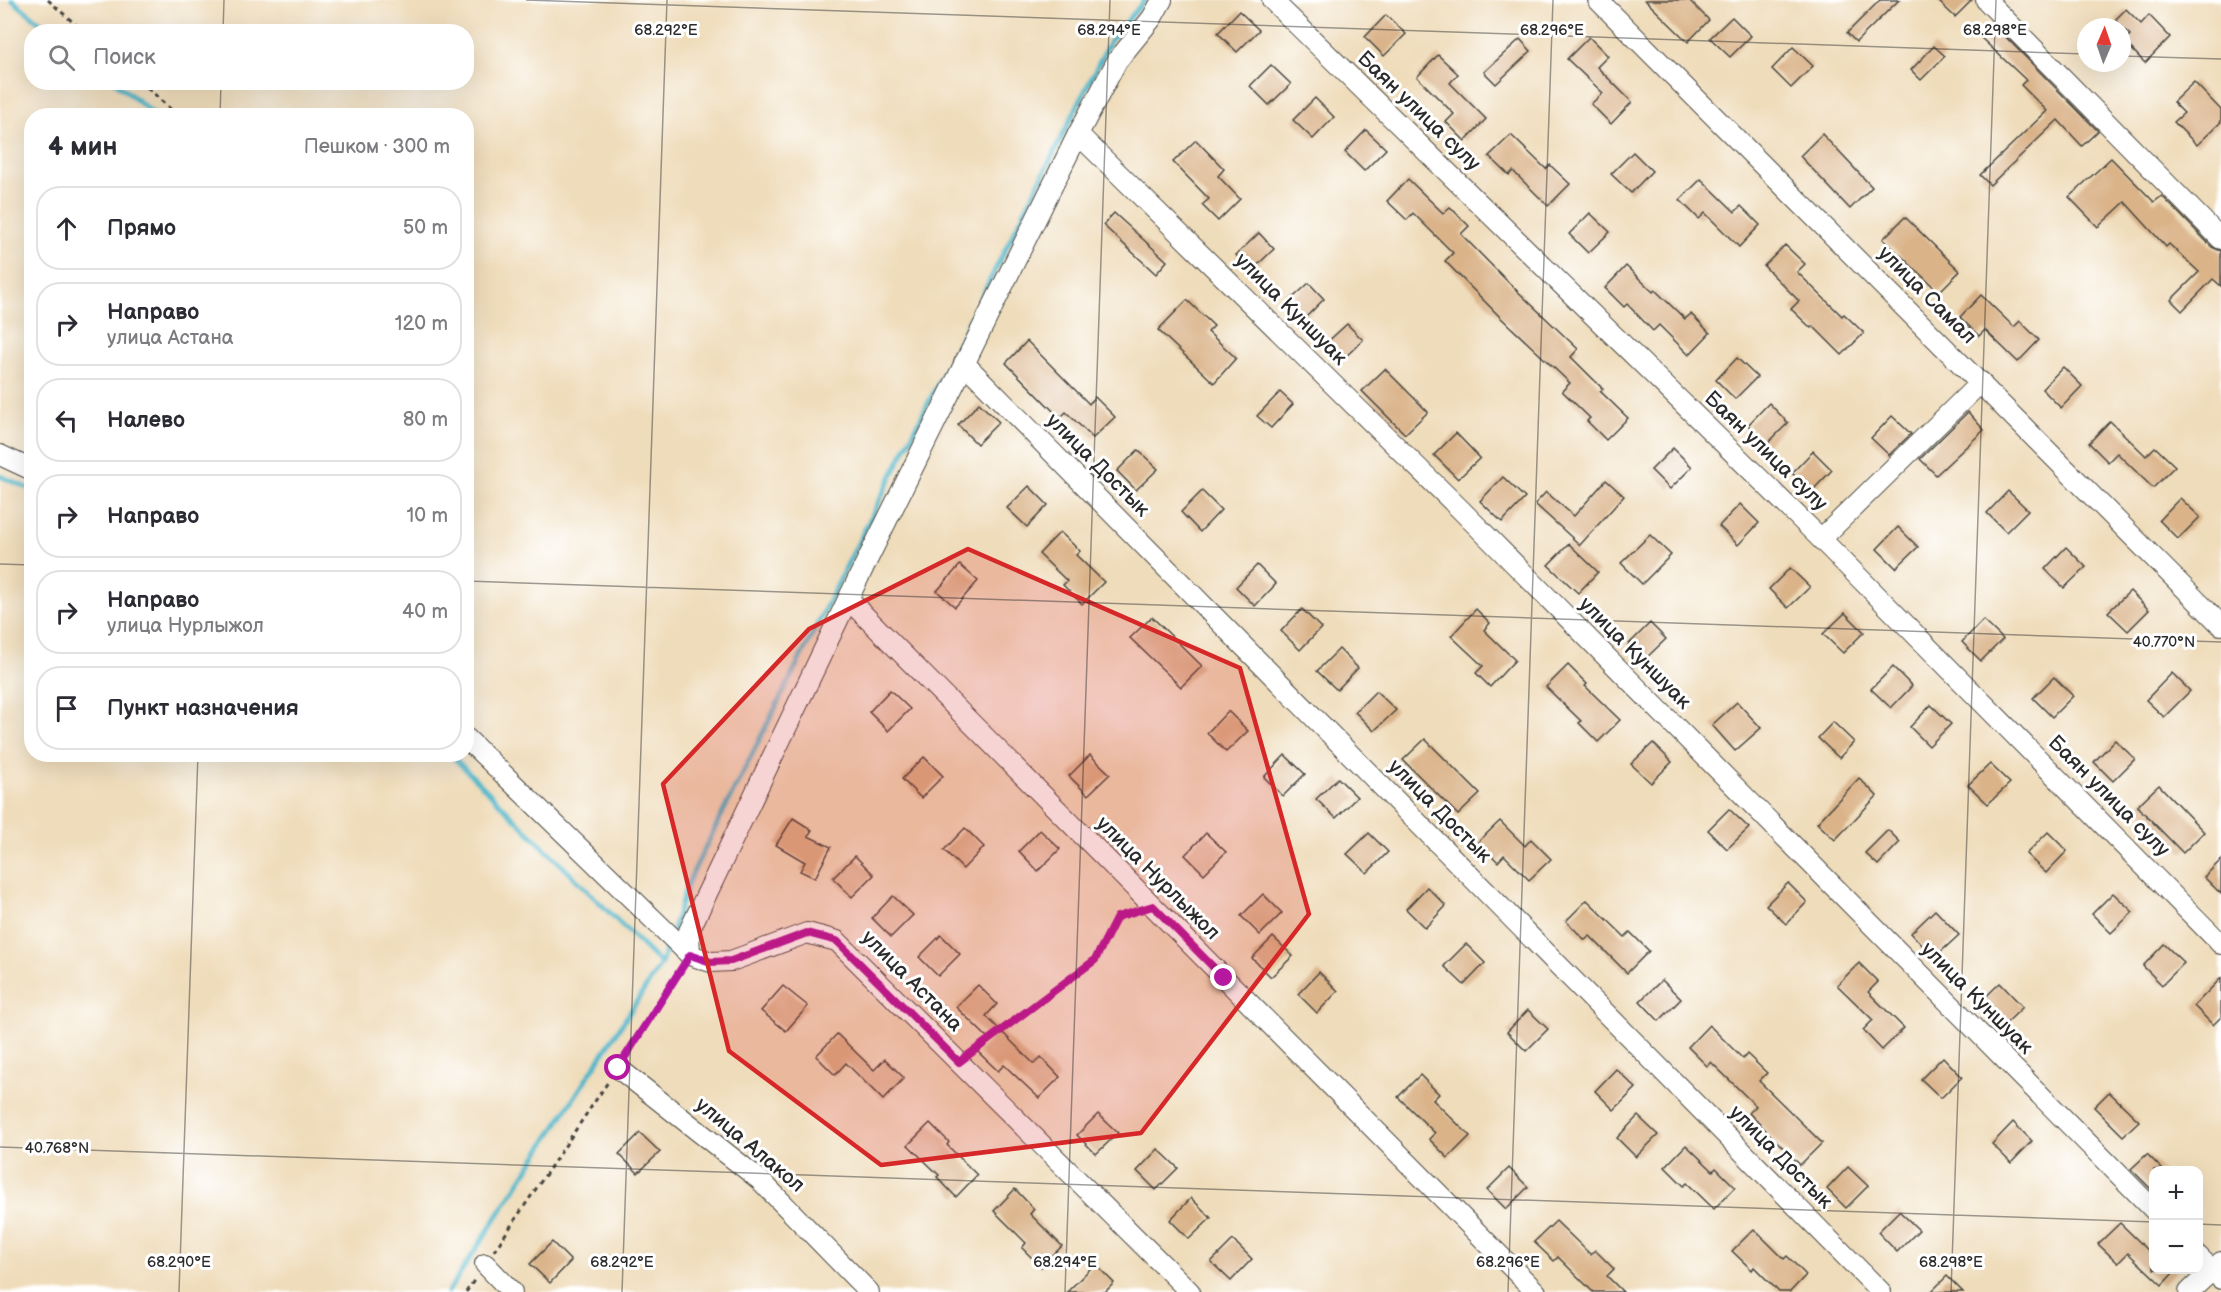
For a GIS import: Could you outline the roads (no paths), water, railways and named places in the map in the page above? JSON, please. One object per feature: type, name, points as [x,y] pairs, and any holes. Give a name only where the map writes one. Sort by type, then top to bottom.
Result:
[{"type":"street","points":[[690,955],[689,931],[964,363],[1078,134],[1118,62],[1152,18],[1162,0]]},
{"type":"street","name":"Баян улица сулу","points":[[1272,0],[1821,539],[2221,944]]},
{"type":"street","name":"улица Самал","points":[[1598,0],[2221,625]]},
{"type":"street","points":[[1986,0],[2221,239]]},
{"type":"street","name":"улица Куншуак","points":[[1078,134],[1461,510],[2149,1205]]},
{"type":"street","name":"улица Достык","points":[[964,363],[1881,1292]]},
{"type":"street","points":[[1821,539],[1981,382]]},
{"type":"street","points":[[0,455],[24,466]]},
{"type":"street","name":"улица Нурлыжол","points":[[848,599],[1536,1292]]},
{"type":"street","points":[[474,746],[690,955]]},
{"type":"street","name":"улица Астана","points":[[690,955],[711,962],[731,961],[807,933],[837,941],[1190,1292]]},
{"type":"street","name":"улица Алакол","points":[[618,1068],[760,1180],[869,1292]]},
{"type":"street","points":[[485,1264],[512,1292]]},
{"type":"street","points":[[2189,1292],[2213,1267]]},
{"type":"waterway","points":[[12,0],[42,24]]},
{"type":"waterway","points":[[672,932],[688,882],[1110,41],[1145,0]]},
{"type":"waterway","points":[[125,90],[146,108]]},
{"type":"waterway","points":[[0,476],[24,486]]},
{"type":"waterway","points":[[458,762],[661,964]]},
{"type":"waterway","points":[[448,1292],[661,964],[669,941]]}]
